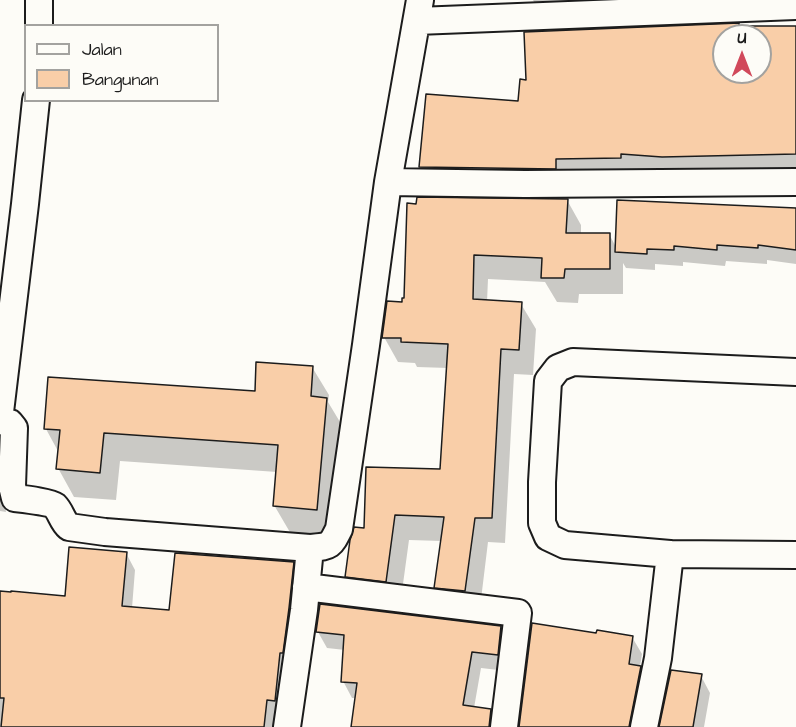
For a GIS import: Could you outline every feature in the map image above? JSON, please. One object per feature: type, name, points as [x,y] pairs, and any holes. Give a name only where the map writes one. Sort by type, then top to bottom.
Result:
[{"type":"street","points":[[39,0],[39,24]]},
{"type":"street","points":[[0,421],[10,423],[14,428],[12,486],[15,498],[50,504],[55,507],[64,524],[69,527],[105,532],[310,548],[327,546],[339,529],[388,182],[419,10],[796,6]]},
{"type":"street","points":[[0,411],[36,102]]},
{"type":"street","points":[[388,182],[525,184],[796,182]]},
{"type":"street","points":[[796,372],[573,362],[558,369],[548,381],[542,482],[542,524],[548,537],[565,545],[670,554],[796,555]]},
{"type":"street","points":[[287,727],[310,548]]},
{"type":"street","points":[[644,727],[658,658],[670,554]]},
{"type":"street","points":[[306,587],[518,613],[504,727]]},
{"type":"building","points":[[712,24],[712,84],[772,84],[772,26],[796,26],[796,154],[662,157],[621,154],[621,158],[556,159],[556,169],[419,167],[426,94],[518,101],[520,79],[526,80],[524,32]]},
{"type":"building","points":[[417,197],[568,199],[566,233],[610,233],[610,269],[565,269],[564,278],[541,278],[542,258],[474,255],[473,299],[522,302],[519,350],[501,349],[492,518],[475,518],[465,591],[434,588],[444,517],[395,515],[386,582],[345,577],[354,527],[364,528],[366,467],[440,469],[448,344],[401,342],[401,338],[382,338],[387,301],[402,302],[404,298],[407,203],[416,204]]},
{"type":"building","points":[[617,200],[796,208],[796,250],[758,245],[758,248],[717,245],[717,250],[674,246],[674,250],[647,249],[647,254],[615,252]]},
{"type":"building","points":[[256,362],[313,366],[311,396],[327,398],[317,510],[273,506],[278,445],[104,433],[100,473],[56,469],[60,430],[44,429],[48,377],[255,391]]},
{"type":"building","points":[[69,547],[127,552],[122,606],[169,610],[175,553],[294,562],[275,701],[267,700],[264,727],[1,727],[4,698],[0,698],[0,591],[65,596]]},
{"type":"building","points":[[320,604],[501,626],[498,655],[472,652],[463,705],[491,709],[489,727],[351,727],[357,683],[341,682],[344,635],[316,632]]},
{"type":"building","points":[[532,623],[633,636],[629,664],[641,666],[629,727],[519,727]]},
{"type":"building","points":[[671,670],[702,674],[693,727],[659,727]]}]
